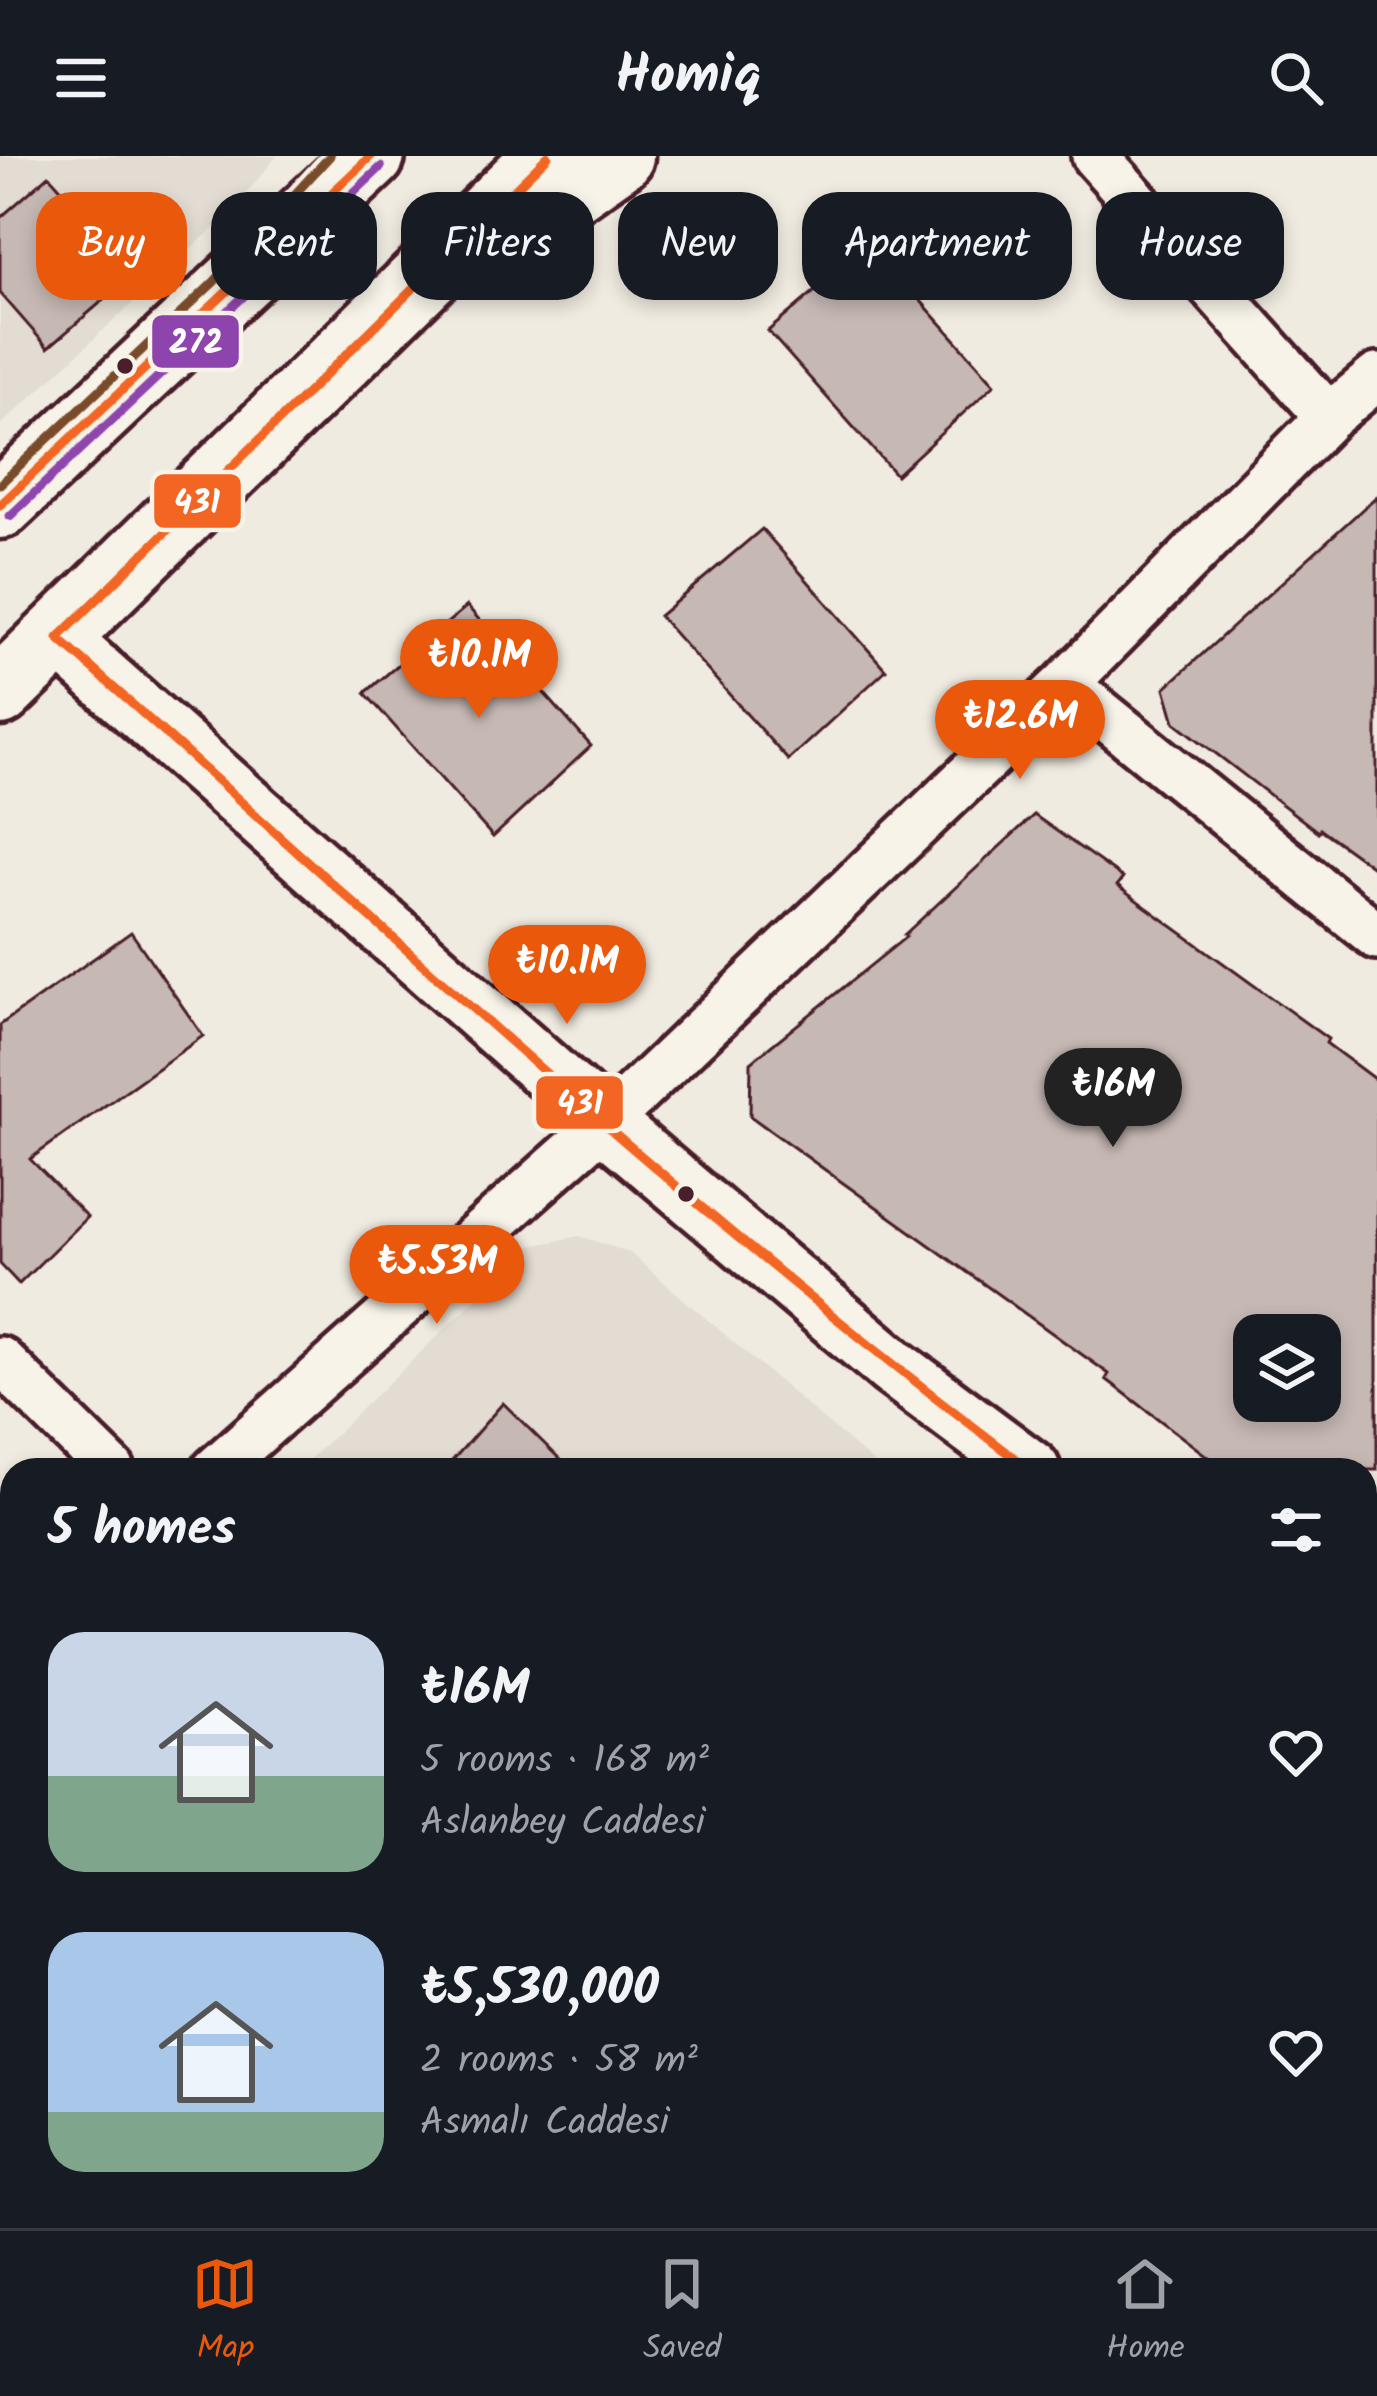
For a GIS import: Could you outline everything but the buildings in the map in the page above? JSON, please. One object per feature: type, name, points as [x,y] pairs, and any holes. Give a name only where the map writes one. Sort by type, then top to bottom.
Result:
[{"type":"highway","points":[[0,505],[371,156]]},
{"type":"highway","points":[[0,692],[548,156]]},
{"type":"highway","points":[[378,325],[620,156]]},
{"type":"street","points":[[1095,156],[1329,417]]},
{"type":"street","points":[[228,1458],[605,1123],[1065,683],[1329,417],[1377,376]]},
{"type":"street","points":[[58,638],[605,1123],[893,1367],[1015,1458]]},
{"type":"street","points":[[1065,683],[1377,935]]},
{"type":"street","points":[[0,1360],[100,1458]]},
{"type":"shaded area","points":[[0,156],[277,156],[247,192],[211,192],[211,231],[187,253],[187,192],[36,192],[36,300],[136,300],[0,426]]},
{"type":"shaded area","points":[[579,1236],[629,1252],[868,1458],[310,1458],[531,1246]]},
{"type":"transit line","points":[[0,484],[214,282],[330,156]]},
{"type":"transit line","name":"431","points":[[0,505],[371,156]]},
{"type":"transit line","name":"431","points":[[548,156],[58,638],[657,1169],[904,1373],[1015,1458]]},
{"type":"transit line","name":"272","points":[[10,516],[381,167]]}]
